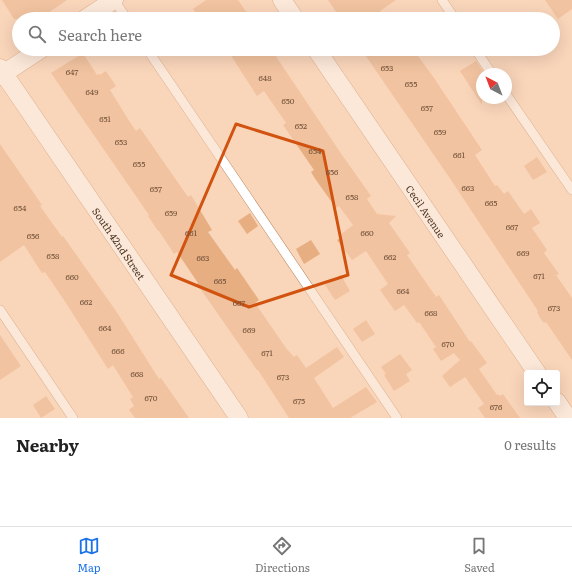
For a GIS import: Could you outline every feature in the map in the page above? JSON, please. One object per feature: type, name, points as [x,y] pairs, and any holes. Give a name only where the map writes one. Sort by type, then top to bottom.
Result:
[{"type":"street","points":[[96,12],[114,0]]},
{"type":"street","points":[[282,0],[290,12]]},
{"type":"street","points":[[1,73],[29,56]]},
{"type":"street","name":"Cecil Avenue","points":[[321,56],[535,370]]},
{"type":"street","name":"South 42nd Street","points":[[1,73],[239,418]]},
{"type":"street","points":[[560,406],[568,418]]},
{"type":"lane","points":[[114,0],[122,12]]},
{"type":"lane","points":[[442,0],[450,12]]},
{"type":"lane","points":[[152,56],[397,418]]},
{"type":"lane","points":[[480,56],[488,68]]},
{"type":"lane","points":[[512,103],[572,190]]},
{"type":"lane","points":[[0,310],[73,418]]},
{"type":"highlighted area","points":[[236,124],[323,151],[348,275],[249,307],[171,275]]},
{"type":"building","points":[[2,0],[67,0],[49,12],[12,12],[12,16]]},
{"type":"building","points":[[206,0],[238,0],[246,12],[195,12],[193,9]]},
{"type":"building","points":[[328,0],[396,0],[380,11],[381,12],[336,12]]},
{"type":"building","points":[[545,0],[572,0],[572,9],[560,18],[560,12],[553,12]]},
{"type":"building","points":[[78,56],[85,56],[97,75],[100,75],[106,71],[116,86],[110,90],[128,119],[136,131],[140,128],[188,197],[191,195],[212,230],[208,232],[235,270],[237,268],[259,300],[255,303],[286,348],[294,357],[297,355],[306,368],[337,347],[344,357],[314,378],[333,408],[366,387],[377,402],[350,418],[289,418],[258,370],[197,284],[198,283],[177,252],[174,254],[148,216],[149,215],[51,73]]},
{"type":"building","points":[[231,56],[276,56],[371,196],[367,199],[377,214],[396,216],[389,223],[410,253],[407,255],[436,297],[439,295],[470,342],[471,341],[487,363],[479,369],[497,395],[498,394],[500,396],[503,394],[520,418],[485,418],[478,408],[484,404],[465,377],[450,387],[442,376],[460,360],[454,353],[441,361],[433,349],[436,347],[419,322],[417,323],[404,305],[395,311],[380,290],[388,284],[366,251],[352,260],[337,240],[342,237],[340,235],[353,225],[339,206],[336,208],[316,180],[311,172],[314,170],[283,125],[286,123],[264,91],[257,96]]},
{"type":"building","points":[[366,56],[418,56],[482,150],[475,155],[495,186],[497,185],[504,194],[508,191],[524,214],[531,209],[540,223],[532,228],[547,250],[544,253],[559,274],[556,275],[572,298],[572,360],[546,322],[544,323],[540,318],[537,312],[538,311],[447,174]]},
{"type":"building","points":[[476,61],[481,68],[476,68],[476,96],[460,71]]},
{"type":"building","points":[[0,144],[42,205],[40,206],[116,311],[159,379],[161,378],[189,418],[135,418],[129,410],[134,406],[130,399],[133,397],[113,365],[108,369],[45,272],[42,273],[24,245],[0,262]]},
{"type":"building","points":[[537,157],[547,172],[533,180],[524,166]]},
{"type":"building","points":[[250,213],[258,226],[247,234],[238,221]]},
{"type":"building","points":[[311,240],[320,254],[304,264],[296,249]]},
{"type":"building","points":[[341,275],[350,291],[335,300],[325,285]]},
{"type":"building","points":[[366,320],[375,334],[362,342],[353,329]]},
{"type":"building","points":[[0,335],[21,366],[0,380]]},
{"type":"building","points":[[400,354],[412,370],[406,374],[410,381],[394,391],[381,367]]},
{"type":"building","points":[[46,396],[55,409],[41,418],[33,405]]}]
